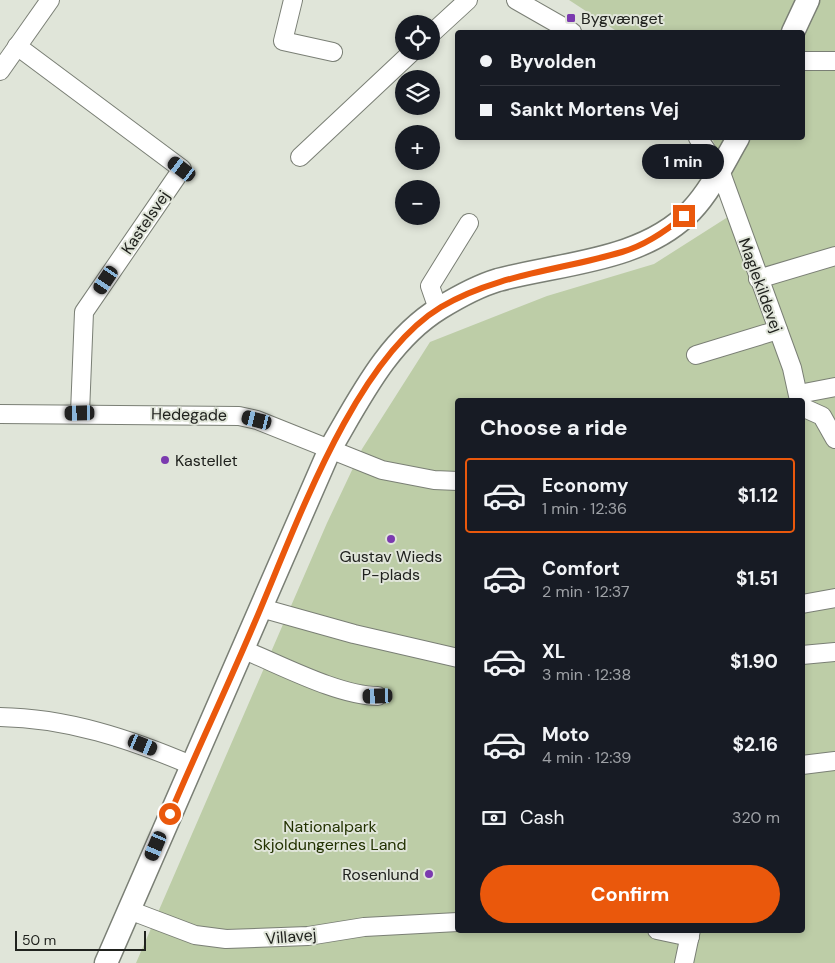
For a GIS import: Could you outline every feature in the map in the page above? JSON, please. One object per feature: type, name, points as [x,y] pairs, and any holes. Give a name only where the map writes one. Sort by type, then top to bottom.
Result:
[{"type":"main road","points":[[793,30],[807,0]]},
{"type":"main road","points":[[106,963],[330,449],[374,375],[400,342],[438,309],[462,295],[497,281],[624,251],[660,235],[689,213],[720,170],[737,140]]},
{"type":"street","points":[[0,71],[50,0]]},
{"type":"street","points":[[293,0],[284,41],[332,52]]},
{"type":"street","points":[[440,26],[468,0]]},
{"type":"street","points":[[516,0],[568,30]]},
{"type":"street","name":"Kastelsvej","points":[[18,46],[182,169],[84,312],[80,413]]},
{"type":"street","points":[[300,157],[403,60]]},
{"type":"street","points":[[805,61],[835,61]]},
{"type":"street","name":"Maglekildevej","points":[[699,140],[720,170],[758,279],[792,368],[800,398]]},
{"type":"street","points":[[438,309],[430,286],[469,224]]},
{"type":"street","points":[[758,279],[835,256]]},
{"type":"street","points":[[696,355],[778,330]]},
{"type":"street","points":[[805,398],[835,387]]},
{"type":"street","points":[[805,404],[822,416],[835,439]]},
{"type":"street","name":"Hedegade","points":[[0,414],[80,413],[239,416],[257,420],[382,470],[434,480],[455,481]]},
{"type":"street","points":[[805,603],[835,598]]},
{"type":"street","points":[[261,608],[354,634],[455,657]]},
{"type":"street","points":[[244,650],[329,685],[365,696],[378,696]]},
{"type":"street","points":[[805,655],[835,652]]},
{"type":"street","points":[[0,716],[78,726],[135,742],[191,765]]},
{"type":"street","points":[[805,765],[835,762]]},
{"type":"street","name":"Villavej","points":[[129,910],[196,935],[226,939],[308,936],[364,927],[455,922]]},
{"type":"street","points":[[684,963],[691,934]]},
{"type":"green space","name":"Nationalpark Skjoldungernes Land","points":[[569,0],[835,0],[835,963],[136,963],[327,523],[362,449],[430,342],[547,296],[654,264],[742,208],[713,140],[805,140],[805,30],[615,30]]},
{"type":"place","name":"Bygvænget","points":[[571,18]]},
{"type":"place","name":"Kastellet","points":[[165,460]]},
{"type":"place","name":"Gustav Wieds P-plads","points":[[391,539]]},
{"type":"place","name":"Rosenlund","points":[[429,874]]},
{"type":"route","points":[[170,814],[244,650],[330,449],[374,375],[400,342],[438,309],[462,295],[497,281],[624,251],[660,235],[684,216]]}]
